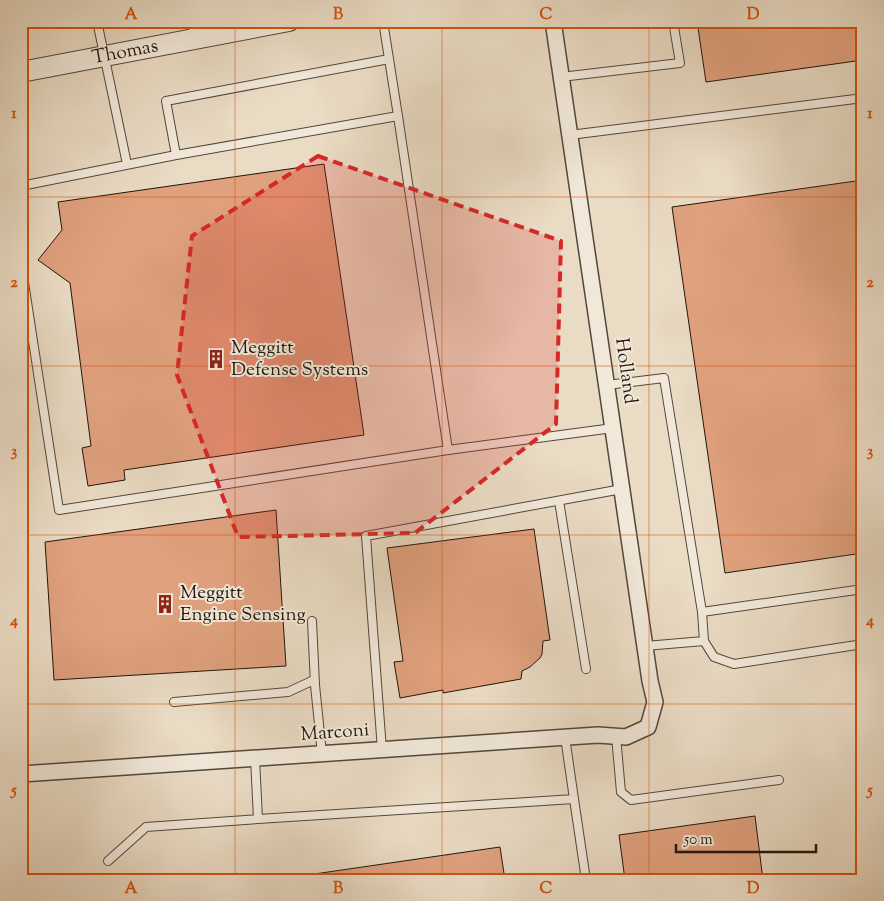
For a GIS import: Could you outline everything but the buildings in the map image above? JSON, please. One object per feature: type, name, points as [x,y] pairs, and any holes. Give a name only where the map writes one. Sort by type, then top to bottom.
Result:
[{"type":"street","name":"Thomas","points":[[21,72],[104,56],[193,30],[289,21]]},
{"type":"street","name":"Holland","points":[[553,21],[645,646],[655,702],[648,726]]},
{"type":"street","name":"Marconi","points":[[21,774],[598,735],[626,737],[648,726]]},
{"type":"lane","points":[[97,21],[127,164]]},
{"type":"lane","points":[[383,21],[448,450]]},
{"type":"lane","points":[[561,77],[680,63],[673,21]]},
{"type":"lane","points":[[176,155],[166,101],[389,59]]},
{"type":"lane","points":[[570,135],[863,98]]},
{"type":"lane","points":[[21,186],[127,164],[398,116]]},
{"type":"lane","points":[[21,263],[58,510],[448,450],[613,428]]},
{"type":"lane","points":[[607,385],[664,378],[702,612],[704,641],[714,657],[734,664],[863,644]]},
{"type":"lane","points":[[382,750],[366,536],[622,489]]},
{"type":"lane","points":[[559,501],[586,670]]},
{"type":"lane","points":[[702,612],[863,589]]},
{"type":"lane","points":[[312,621],[314,680],[322,754]]},
{"type":"lane","points":[[645,646],[704,641]]},
{"type":"lane","points":[[174,702],[288,692],[314,680]]},
{"type":"lane","points":[[616,736],[621,792],[631,800],[779,780]]},
{"type":"lane","points":[[564,738],[586,880]]},
{"type":"lane","points":[[256,758],[258,819]]},
{"type":"lane","points":[[108,861],[146,827],[574,799]]},
{"type":"highlighted area","points":[[318,156],[561,241],[556,424],[415,533],[238,537],[177,375],[192,236]]},
{"type":"place","name":"Meggitt Defense Systems","points":[[216,359]]},
{"type":"place","name":"Meggitt Engine Sensing","points":[[165,604]]}]
